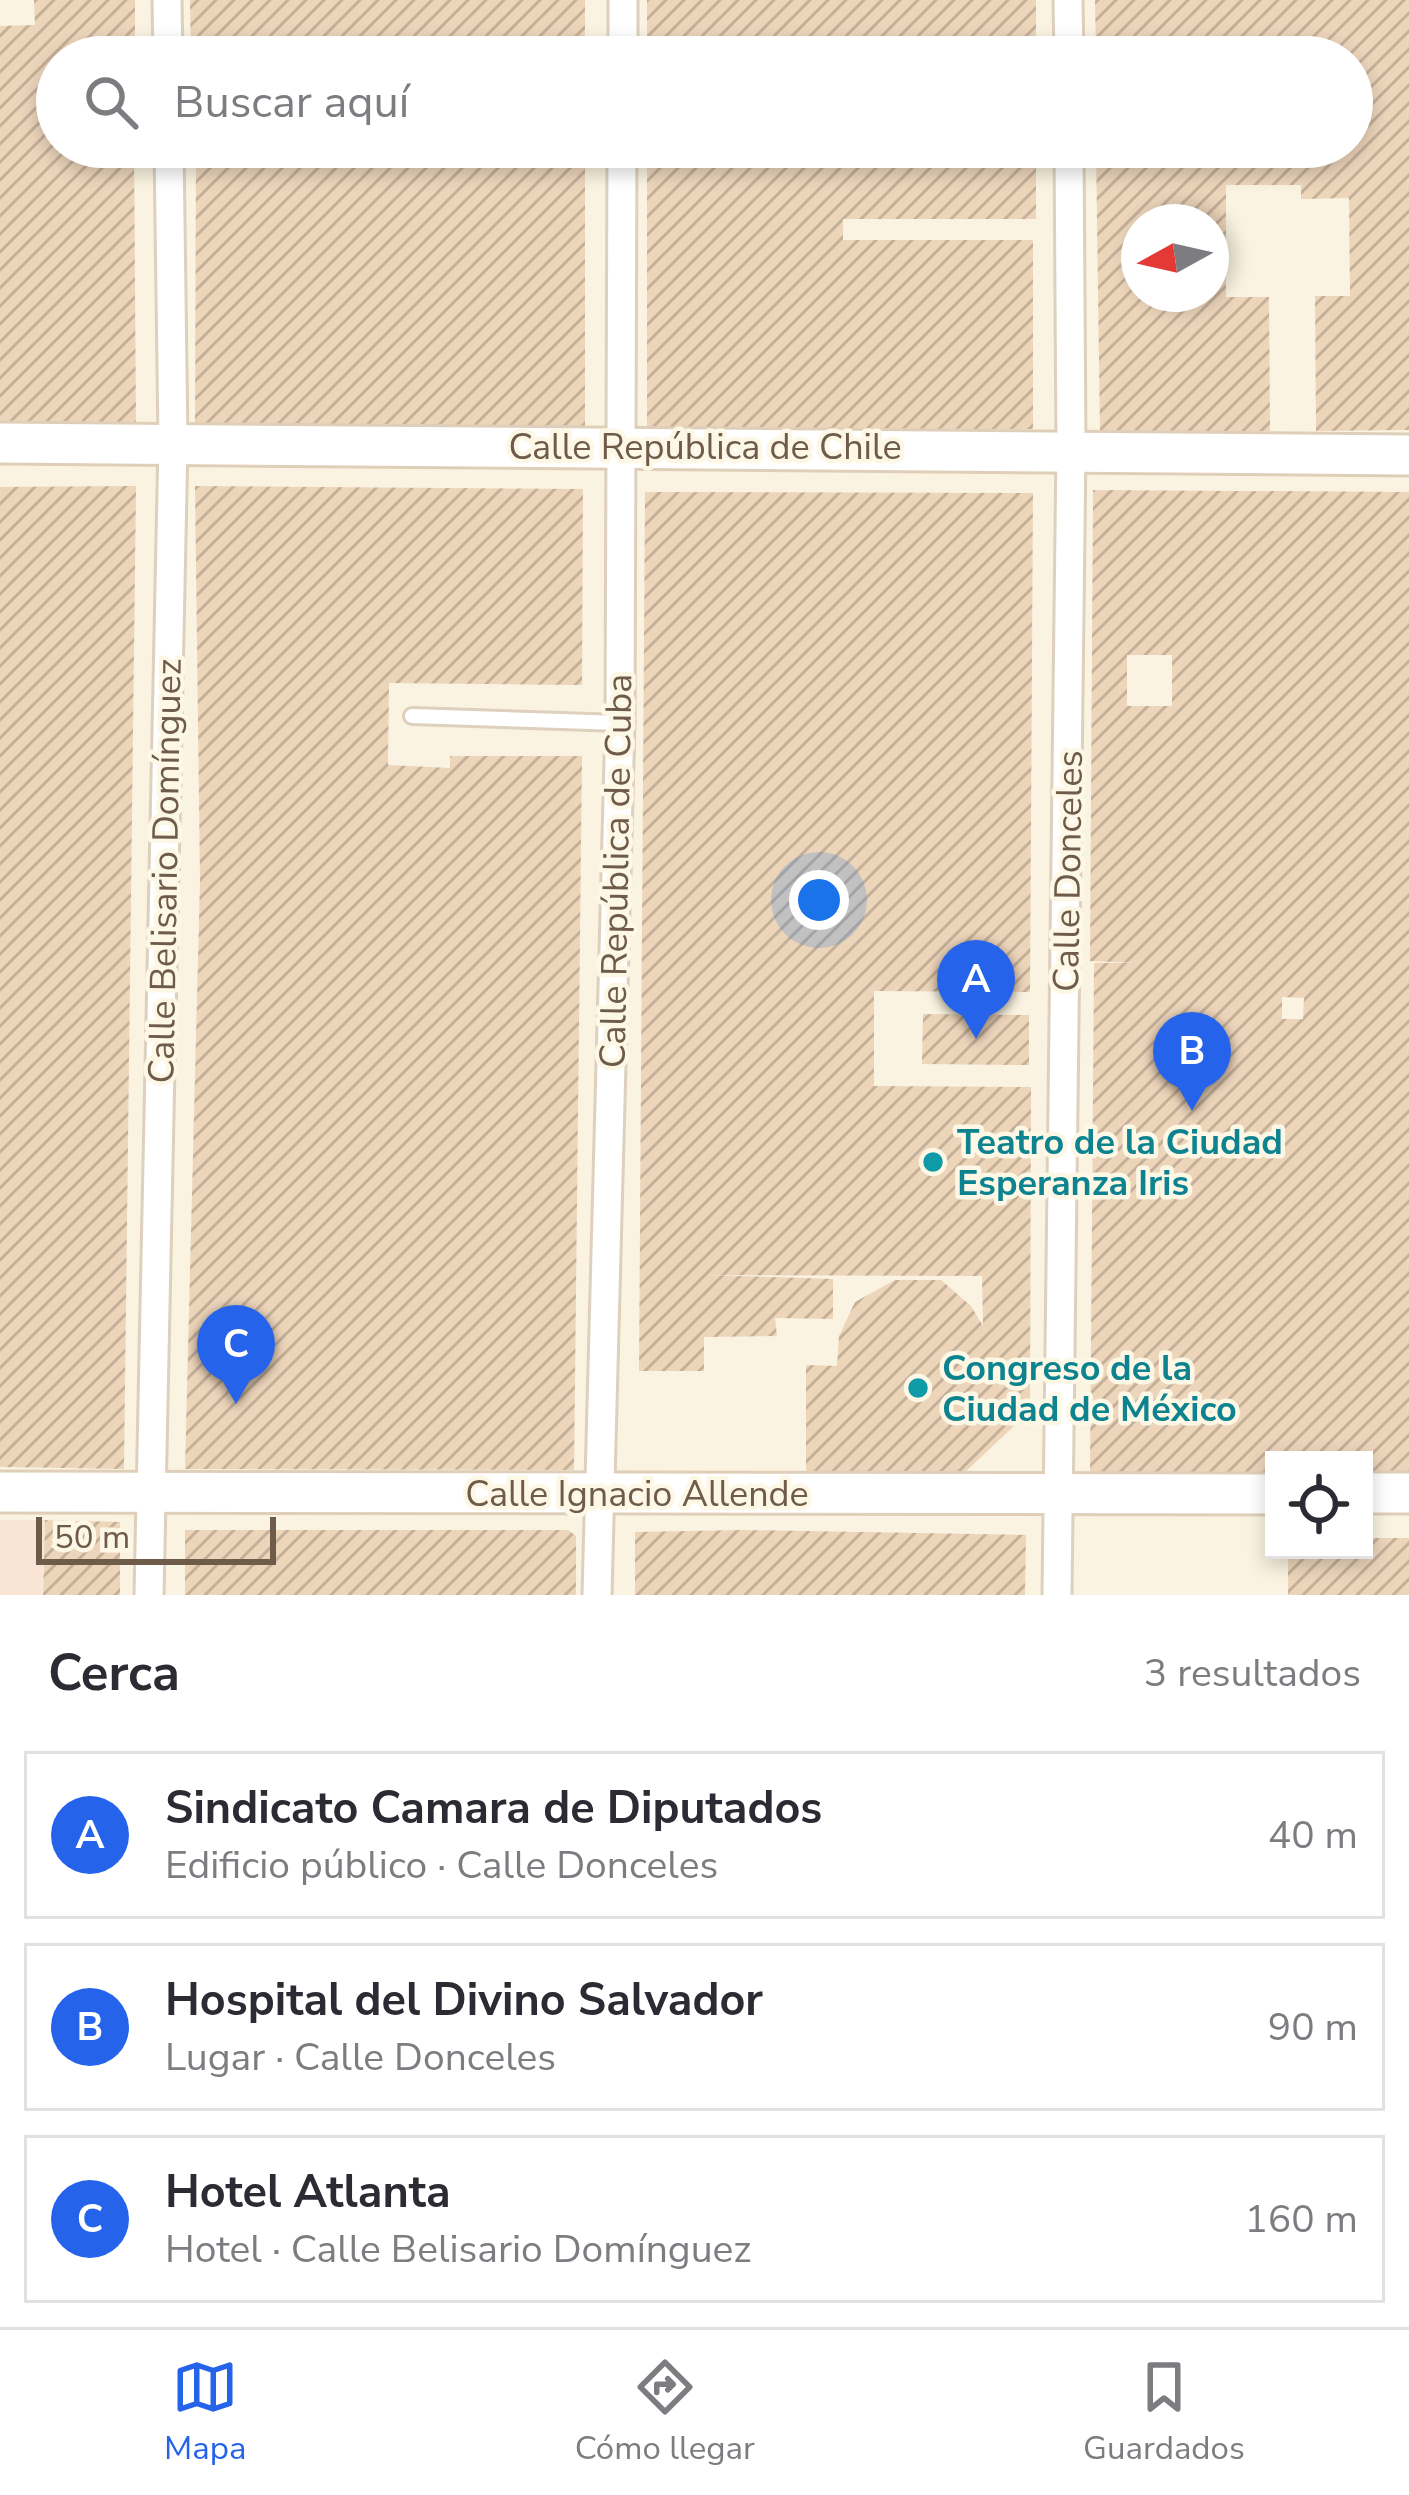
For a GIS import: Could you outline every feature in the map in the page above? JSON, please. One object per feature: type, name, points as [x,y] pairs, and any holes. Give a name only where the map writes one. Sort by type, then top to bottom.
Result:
[{"type":"street","points":[[167,0],[168,36]]},
{"type":"street","points":[[622,36],[623,0]]},
{"type":"street","points":[[1068,0],[1069,36]]},
{"type":"street","name":"Calle Belisario Domínguez","points":[[149,1595],[173,442],[169,168]]},
{"type":"street","name":"Calle República de Cuba","points":[[597,1595],[620,723],[622,168]]},
{"type":"street","name":"Calle Donceles","points":[[1058,1595],[1070,168]]},
{"type":"street","name":"Calle República de Chile","points":[[0,443],[1409,455]]},
{"type":"street","name":"Calle Ignacio Allende","points":[[0,1492],[1265,1494]]},
{"type":"street","points":[[1373,1493],[1409,1493]]},
{"type":"lane","points":[[412,716],[620,723]]},
{"type":"shaded area","points":[[0,1520],[45,1520],[42,1595],[0,1595]]},
{"type":"building","points":[[34,0],[135,0],[135,36],[36,36],[36,168],[134,168],[136,426],[0,423],[0,26],[35,25]]},
{"type":"building","points":[[190,0],[585,0],[585,36],[191,36]]},
{"type":"building","points":[[647,0],[1036,0],[1036,36],[647,36]]},
{"type":"building","points":[[1095,0],[1409,0],[1409,430],[1316,431],[1315,296],[1350,296],[1349,198],[1301,199],[1301,185],[1226,185],[1226,204],[1121,204],[1121,312],[1229,312],[1229,297],[1269,297],[1270,431],[1100,433],[1096,168],[1373,168],[1373,36],[1096,36]]},
{"type":"building","points":[[196,168],[585,168],[585,431],[195,423]]},
{"type":"building","points":[[647,168],[1036,168],[1036,219],[843,219],[843,240],[1033,240],[1033,429],[647,429]]},
{"type":"building","points":[[136,486],[124,1469],[0,1467],[0,487]]},
{"type":"building","points":[[195,486],[583,489],[582,685],[389,683],[388,765],[450,768],[450,756],[582,756],[574,1470],[185,1469],[200,880]]},
{"type":"building","points":[[1093,490],[1409,492],[1409,1475],[1373,1475],[1373,1451],[1265,1451],[1265,1475],[1090,1475],[1094,963],[1137,963],[1090,961]],"holes":[[[1127,655],[1172,655],[1172,706],[1127,706]],[[1282,997],[1304,998],[1303,1019],[1282,1019]]]},
{"type":"building","points":[[645,492],[1033,493],[1030,992],[874,991],[874,1086],[1031,1087],[1030,1411],[961,1476],[806,1474],[806,1365],[837,1366],[839,1336],[855,1302],[895,1280],[941,1280],[971,1306],[983,1326],[982,1276],[706,1275],[833,1279],[833,1319],[775,1318],[777,1336],[704,1337],[704,1371],[639,1371]]},
{"type":"building","points":[[923,1014],[1029,1015],[1029,1065],[922,1064]]},
{"type":"building","points":[[45,1520],[120,1522],[120,1595],[43,1595]]},
{"type":"building","points":[[185,1530],[568,1530],[576,1536],[576,1595],[185,1595]]},
{"type":"building","points":[[635,1532],[1026,1535],[1025,1595],[635,1595]]},
{"type":"building","points":[[1373,1538],[1409,1538],[1409,1595],[1288,1595],[1288,1559],[1373,1559]]},
{"type":"place","name":"Sindicato Camara de Diputados","points":[[976,1039]]},
{"type":"place","name":"Hospital del Divino Salvador","points":[[1192,1111]]},
{"type":"place","name":"Teatro de la Ciudad Esperanza Iris","points":[[933,1162]]},
{"type":"place","name":"Congreso de la Ciudad de México","points":[[918,1388]]},
{"type":"place","name":"Hotel Atlanta","points":[[236,1404]]}]
